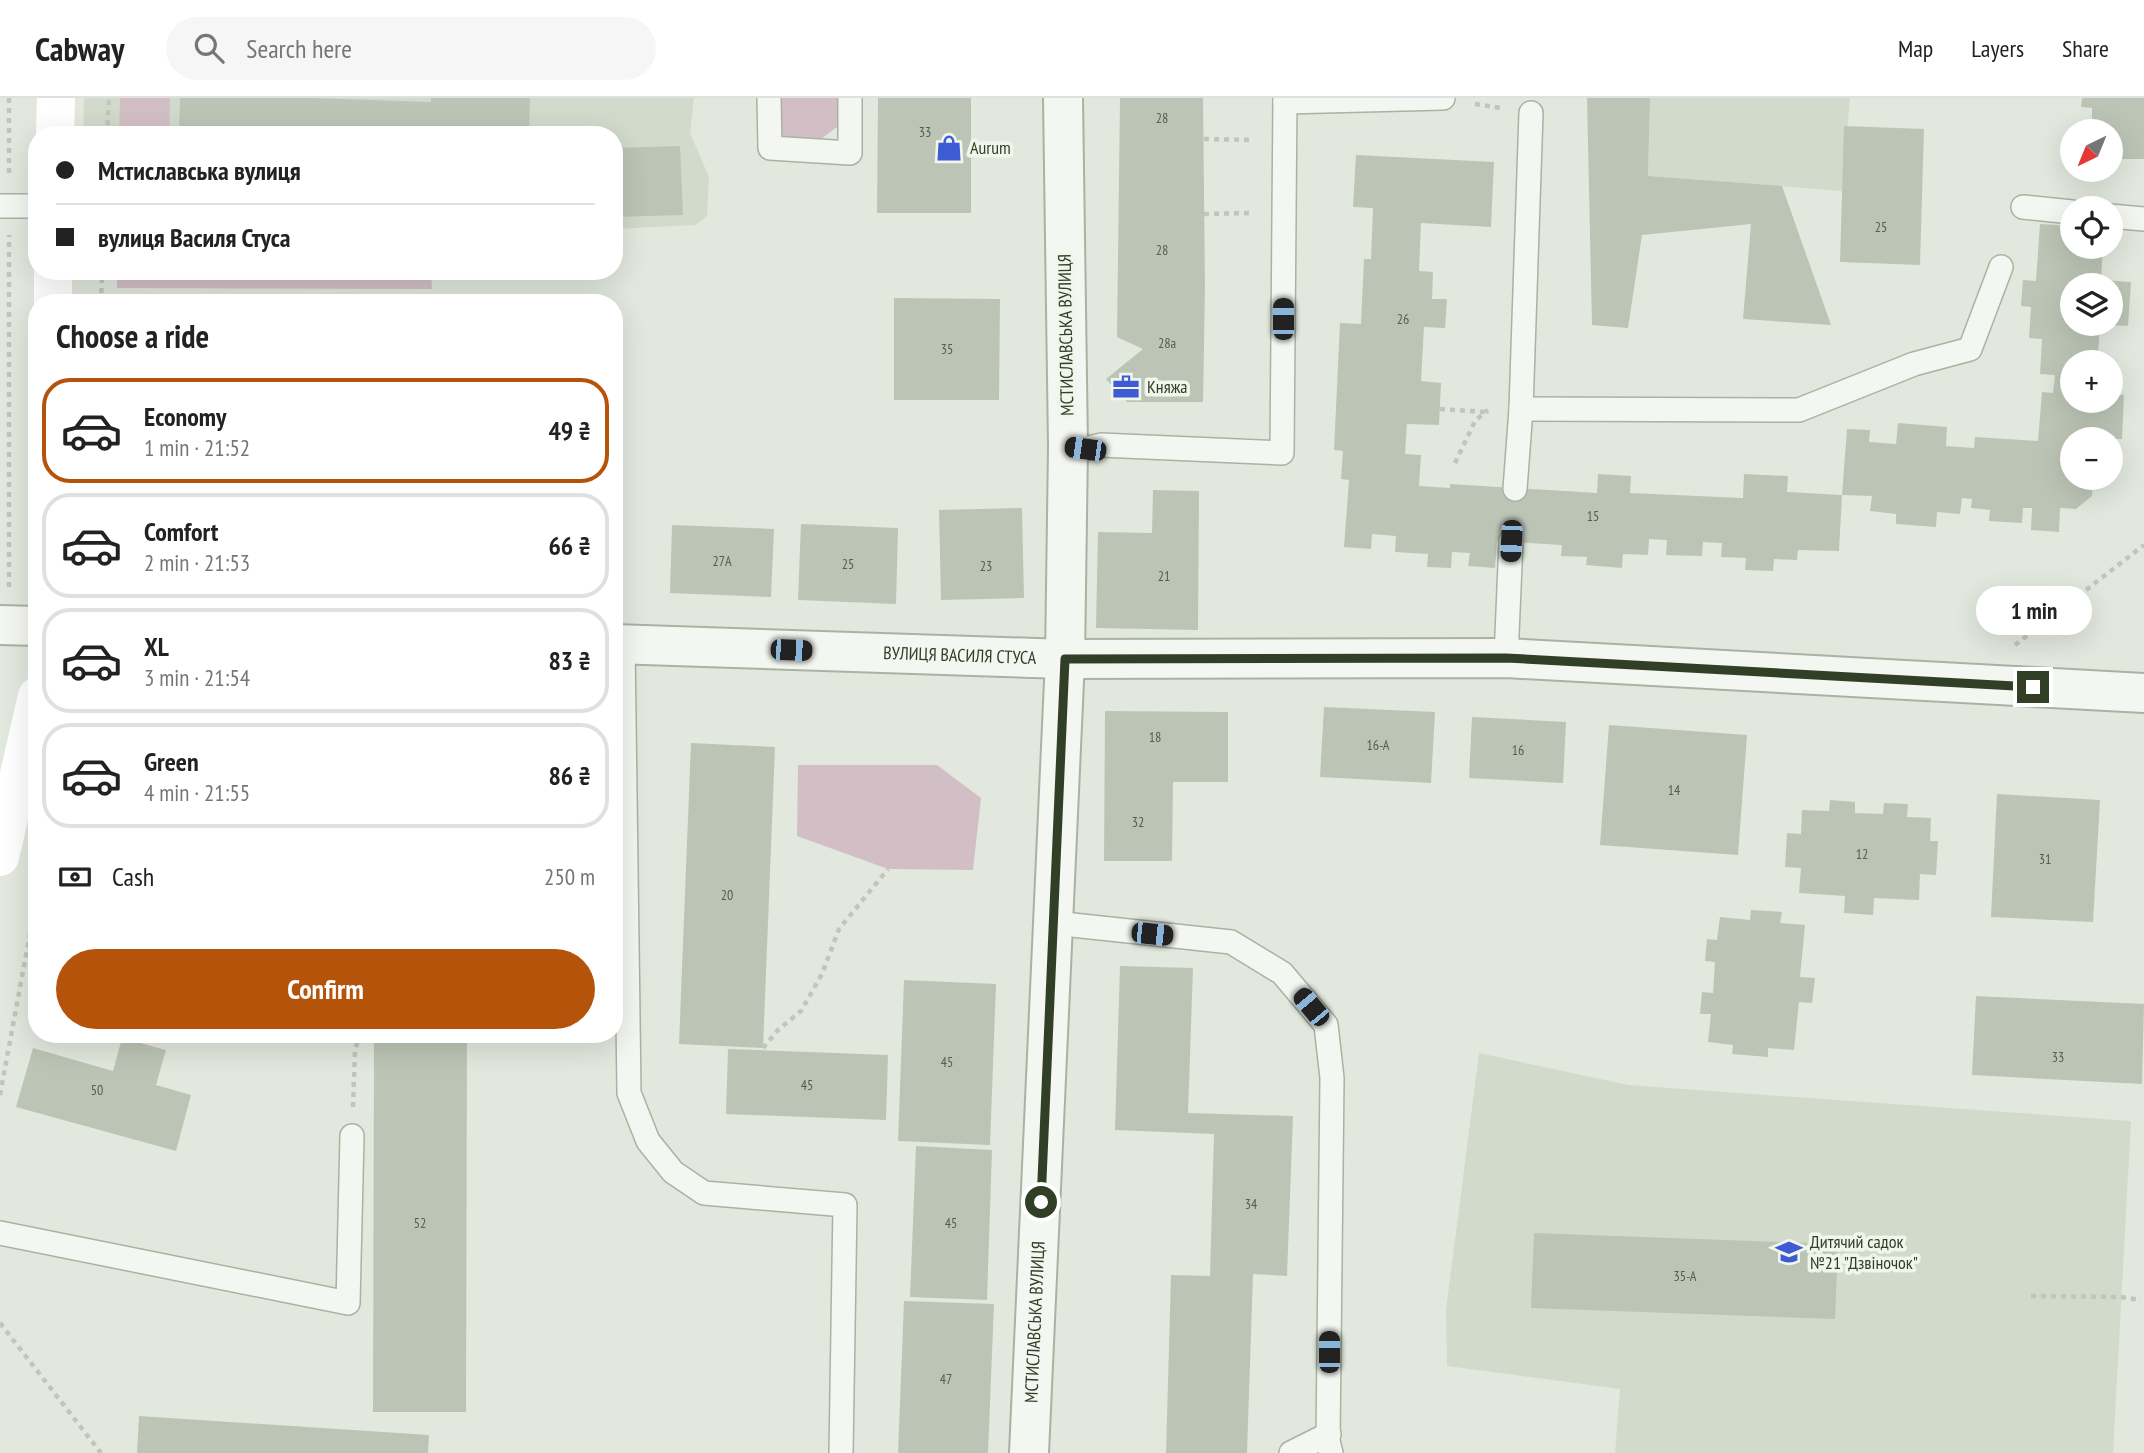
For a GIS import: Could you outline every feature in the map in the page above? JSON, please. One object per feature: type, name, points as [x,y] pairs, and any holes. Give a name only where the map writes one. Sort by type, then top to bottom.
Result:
[{"type":"street","points":[[55,126],[56,98]]},
{"type":"street","name":"МСТИСЛАВСЬКА ВУЛИЦЯ","points":[[1029,1453],[1065,659],[1068,447],[1063,98]]},
{"type":"street","points":[[5,608],[28,621]]},
{"type":"street","name":"ВУЛИЦЯ ВАСИЛЯ СТУСА","points":[[623,644],[1065,659],[1506,658],[2144,693]]},
{"type":"street","points":[[0,857],[28,735]]},
{"type":"lane","points":[[769,98],[769,148],[850,153],[850,98]]},
{"type":"lane","points":[[1068,447],[1085,449],[1101,445],[1283,453],[1284,100],[1443,98]]},
{"type":"lane","points":[[1515,489],[1521,409],[1531,113]]},
{"type":"lane","points":[[5,207],[28,206]]},
{"type":"lane","points":[[2023,207],[2060,211]]},
{"type":"lane","points":[[2123,217],[2144,219]]},
{"type":"lane","points":[[1521,409],[1800,410],[1914,364],[1970,349],[2001,267]]},
{"type":"lane","points":[[1506,658],[1511,541]]},
{"type":"lane","points":[[623,824],[629,1093],[648,1140],[673,1171],[704,1193],[845,1205],[841,1453]]},
{"type":"lane","points":[[1054,923],[1231,942],[1282,973],[1326,1025],[1332,1078],[1330,1444],[1291,1453]]},
{"type":"lane","points":[[0,1233],[348,1303],[352,1136]]},
{"type":"path","points":[[5,608],[5,207],[9,98]]},
{"type":"path","points":[[107,126],[109,98]]},
{"type":"path","points":[[1443,98],[1531,113]]},
{"type":"path","points":[[1204,139],[1285,141]]},
{"type":"path","points":[[1204,214],[1284,212]]},
{"type":"path","points":[[1455,463],[1475,421],[1494,405],[1521,409]]},
{"type":"path","points":[[1440,409],[1486,412]]},
{"type":"path","points":[[2014,646],[2144,545]]},
{"type":"path","points":[[763,1048],[778,1030],[801,1011],[822,974],[839,929],[888,869]]},
{"type":"path","points":[[0,1095],[28,944]]},
{"type":"path","points":[[352,1136],[357,1043]]},
{"type":"path","points":[[2031,1296],[2121,1297],[2141,1300]]},
{"type":"path","points":[[0,1322],[102,1453]]},
{"type":"shaded area","points":[[84,98],[694,98],[690,133],[709,177],[707,216],[696,225],[623,229],[623,126],[83,126]]},
{"type":"shaded area","points":[[120,98],[170,98],[169,126],[119,126]]},
{"type":"shaded area","points":[[775,98],[843,98],[841,124],[821,139],[776,137]]},
{"type":"shaded area","points":[[1650,98],[1850,98],[1842,191],[1648,176]]},
{"type":"shaded area","points":[[117,280],[432,280],[432,289],[117,288]]},
{"type":"shaded area","points":[[798,765],[937,765],[981,798],[973,870],[888,869],[797,836]]},
{"type":"shaded area","name":"Дитячий садок №21 \"Дзвіночок\"","points":[[1479,1053],[1628,1085],[2131,1121],[2113,1453],[1615,1453],[1620,1389],[1447,1366],[1446,1310]]},
{"type":"building","points":[[180,98],[312,98],[431,102],[431,98],[530,98],[529,126],[179,126]]},
{"type":"building","points":[[878,98],[971,98],[971,213],[877,213]]},
{"type":"building","points":[[1120,98],[1203,98],[1203,402],[1127,402],[1106,379],[1143,349],[1117,337]]},
{"type":"building","points":[[1587,98],[1650,98],[1648,176],[1782,186],[1831,325],[1743,319],[1751,224],[1642,235],[1628,328],[1592,325]]},
{"type":"building","points":[[2082,98],[2144,98],[2144,159],[2123,159],[2123,119],[2092,119],[2092,108],[2081,107]]},
{"type":"building","points":[[1844,126],[1924,129],[1920,265],[1840,262]]},
{"type":"building","points":[[680,146],[683,215],[623,217],[623,148]]},
{"type":"building","points":[[1356,155],[1494,162],[1491,227],[1421,223],[1419,271],[1433,272],[1432,299],[1447,299],[1445,328],[1424,327],[1421,381],[1441,383],[1439,425],[1407,424],[1405,454],[1421,455],[1419,486],[1450,488],[1450,484],[1597,493],[1598,474],[1631,476],[1630,493],[1743,498],[1744,474],[1788,476],[1787,492],[1842,495],[1839,551],[1798,550],[1797,560],[1774,559],[1773,571],[1745,570],[1746,558],[1721,557],[1722,543],[1703,542],[1702,556],[1666,555],[1667,540],[1649,539],[1648,555],[1623,554],[1622,568],[1586,565],[1587,557],[1561,556],[1562,545],[1497,541],[1495,568],[1468,566],[1470,553],[1452,552],[1451,568],[1427,567],[1428,554],[1395,552],[1396,536],[1372,534],[1371,549],[1344,547],[1349,480],[1341,479],[1343,451],[1334,450],[1340,323],[1361,324],[1364,259],[1371,259],[1373,208],[1353,207]]},
{"type":"building","points":[[2040,224],[2060,225],[2060,259],[2102,259],[2101,273],[2060,273],[2060,336],[2099,336],[2098,350],[2060,350],[2060,413],[2123,413],[2124,395],[2123,427],[2060,427],[2060,490],[2092,490],[2092,496],[2076,509],[2060,508],[2059,532],[2031,530],[2032,508],[2023,508],[2022,523],[1989,521],[1990,510],[1971,508],[1972,499],[1962,498],[1960,514],[1937,512],[1936,527],[1896,524],[1896,514],[1870,511],[1872,496],[1842,495],[1847,429],[1870,430],[1869,442],[1896,444],[1898,423],[1947,427],[1946,446],[1974,448],[1975,437],[2038,441],[2042,392],[2053,393],[2055,375],[2040,374],[2042,339],[2029,338],[2031,307],[2021,306],[2023,280],[2036,281]]},
{"type":"building","points":[[2123,281],[2131,282],[2128,326],[2123,326]]},
{"type":"building","points":[[894,298],[1000,299],[999,400],[894,400]]},
{"type":"building","points":[[1153,490],[1199,491],[1198,630],[1096,628],[1098,532],[1152,533]]},
{"type":"building","points":[[1022,508],[1024,598],[941,600],[939,510]]},
{"type":"building","points":[[801,524],[898,528],[896,604],[798,600]]},
{"type":"building","points":[[672,525],[774,529],[771,597],[670,593]]},
{"type":"building","points":[[1324,707],[1435,712],[1431,783],[1320,777]]},
{"type":"building","points":[[1105,711],[1228,712],[1228,782],[1173,782],[1172,861],[1104,861]]},
{"type":"building","points":[[1472,717],[1566,722],[1563,783],[1469,778]]},
{"type":"building","points":[[1609,725],[1747,735],[1738,855],[1600,845]]},
{"type":"building","points":[[691,743],[775,747],[763,1048],[679,1044]]},
{"type":"building","points":[[1997,794],[2100,800],[2093,922],[1991,917]]},
{"type":"building","points":[[1830,800],[1855,802],[1855,813],[1883,814],[1884,803],[1908,804],[1907,817],[1931,818],[1930,841],[1938,841],[1936,875],[1920,874],[1919,900],[1874,898],[1873,915],[1844,913],[1845,896],[1799,893],[1801,868],[1785,867],[1787,833],[1801,834],[1802,810],[1829,811]]},
{"type":"building","points":[[1751,910],[1782,912],[1780,923],[1805,925],[1800,977],[1815,978],[1812,1003],[1799,1002],[1794,1050],[1768,1048],[1768,1057],[1732,1054],[1733,1045],[1708,1042],[1711,1014],[1700,1014],[1702,992],[1713,993],[1715,962],[1705,961],[1707,939],[1717,940],[1720,917],[1750,920]]},
{"type":"building","points":[[1120,966],[1193,968],[1188,1113],[1293,1116],[1287,1276],[1253,1274],[1247,1453],[1166,1453],[1171,1275],[1210,1276],[1214,1134],[1115,1130]]},
{"type":"building","points":[[904,980],[996,984],[990,1145],[898,1141]]},
{"type":"building","points":[[1976,996],[2144,1004],[2142,1084],[1972,1075]]},
{"type":"building","points":[[121,1043],[140,1043],[166,1050],[156,1085],[191,1095],[176,1151],[16,1107],[33,1048],[113,1071]]},
{"type":"building","points":[[374,1043],[467,1043],[466,1412],[373,1412]]},
{"type":"building","points":[[728,1049],[888,1055],[886,1120],[726,1114]]},
{"type":"building","points":[[916,1146],[992,1150],[987,1300],[910,1297]]},
{"type":"building","points":[[1534,1233],[1838,1244],[1835,1319],[1531,1308]]},
{"type":"building","points":[[904,1301],[994,1304],[988,1453],[898,1453]]},
{"type":"building","points":[[139,1416],[429,1435],[428,1453],[137,1453]]},
{"type":"place","name":"Aurum","points":[[949,148]]},
{"type":"place","name":"Княжа","points":[[1126,387]]},
{"type":"place","name":"Дитячий садок №21 \"Дзвіночок\"","points":[[1789,1252]]},
{"type":"route","points":[[1041,1202],[1065,659],[1506,658],[2033,687]]}]
